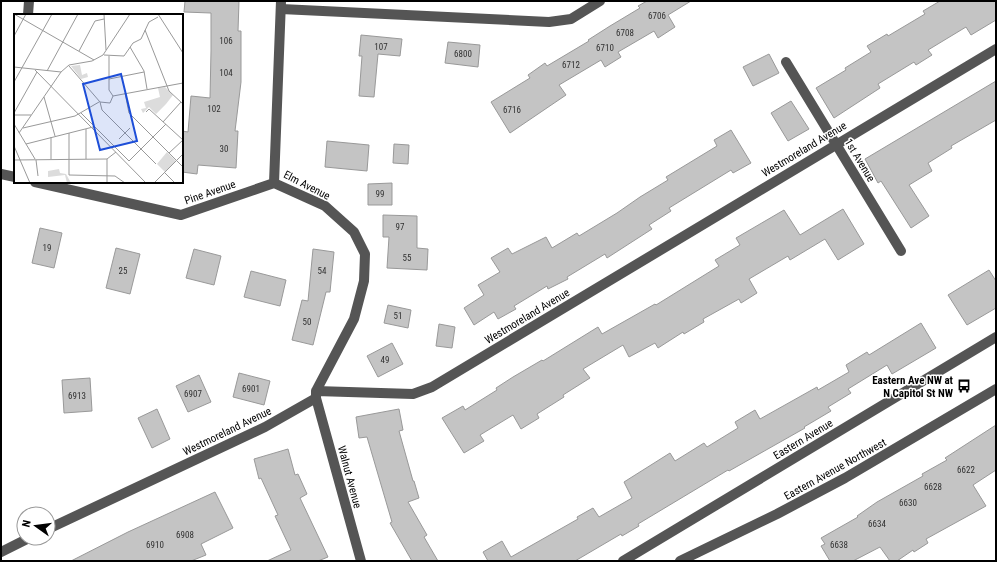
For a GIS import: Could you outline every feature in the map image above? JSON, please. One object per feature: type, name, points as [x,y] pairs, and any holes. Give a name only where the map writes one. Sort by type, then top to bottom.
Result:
[{"type":"street","points":[[28,14],[29,1]]},
{"type":"street","points":[[281,5],[549,22],[571,19],[600,1]]},
{"type":"street","name":"Elm Avenue","points":[[281,5],[274,183],[325,206],[354,232],[365,254],[364,281],[354,319],[316,395]]},
{"type":"street","name":"Westmoreland Avenue","points":[[56,525],[265,427],[316,395],[413,394],[432,387],[996,49]]},
{"type":"street","name":"1st Avenue","points":[[786,62],[901,251]]},
{"type":"street","points":[[1,174],[14,177]]},
{"type":"street","name":"Pine Avenue","points":[[40,183],[181,215],[274,183]]},
{"type":"street","name":"Eastern Avenue","points":[[623,561],[996,337]]},
{"type":"street","name":"Eastern Avenue Northwest","points":[[680,561],[777,514],[845,478],[996,389]]},
{"type":"street","name":"Walnut Avenue","points":[[316,395],[361,561]]},
{"type":"street","points":[[1,552],[16,544]]},
{"type":"building","points":[[185,1],[239,1],[238,31],[241,31],[241,82],[235,131],[238,131],[236,168],[198,165],[197,174],[183,172],[183,131],[188,132],[191,96],[210,98],[211,51],[211,13],[184,12]]},
{"type":"building","points":[[647,1],[691,1],[668,15],[675,27],[658,38],[654,31],[618,52],[621,57],[605,67],[601,60],[559,85],[566,95],[510,133],[491,102],[530,78],[528,75],[545,63],[547,66],[589,41],[588,40],[640,8],[638,6]]},
{"type":"building","points":[[940,1],[996,1],[996,20],[971,35],[966,27],[928,50],[932,55],[916,65],[914,62],[878,84],[880,88],[834,118],[816,88],[846,70],[845,68],[871,52],[867,46],[887,34],[888,36],[925,14],[923,11]]},
{"type":"building","points":[[361,35],[402,39],[400,56],[378,54],[374,97],[359,96],[362,56],[359,56]]},
{"type":"building","points":[[448,42],[480,45],[478,67],[445,63]]},
{"type":"building","points":[[769,54],[779,73],[753,86],[743,67]]},
{"type":"building","points":[[996,81],[996,120],[951,146],[952,148],[928,163],[932,171],[909,185],[929,216],[911,228],[881,181],[878,183],[865,159]]},
{"type":"building","points":[[791,101],[809,129],[788,141],[771,113]]},
{"type":"building","points":[[731,130],[751,163],[733,173],[731,170],[669,208],[671,211],[649,225],[652,229],[607,258],[605,254],[567,277],[568,279],[548,289],[547,286],[514,306],[516,309],[498,319],[494,312],[474,325],[464,308],[484,295],[478,285],[500,272],[491,258],[508,248],[512,254],[546,237],[552,248],[577,233],[579,236],[668,180],[666,177],[717,146],[714,140]]},
{"type":"building","points":[[327,141],[369,145],[367,171],[325,167]]},
{"type":"building","points":[[394,144],[409,145],[408,164],[393,163]]},
{"type":"building","points":[[392,183],[392,205],[368,205],[368,184]]},
{"type":"building","points":[[843,209],[864,244],[838,260],[825,239],[790,260],[788,256],[749,279],[757,293],[741,303],[739,299],[703,319],[704,322],[684,334],[683,332],[658,348],[655,343],[629,357],[623,345],[583,369],[590,378],[537,414],[539,418],[521,429],[513,415],[480,435],[484,441],[464,453],[442,418],[463,406],[465,410],[497,390],[496,388],[513,377],[542,360],[543,361],[598,327],[602,334],[655,304],[656,305],[719,266],[715,260],[740,245],[736,238],[784,210],[800,235]]},
{"type":"building","points":[[383,215],[417,216],[417,248],[428,249],[427,270],[387,268],[389,237],[383,237]]},
{"type":"building","points":[[40,228],[62,233],[54,268],[32,263]]},
{"type":"building","points":[[116,248],[140,254],[130,294],[106,288]]},
{"type":"building","points":[[194,249],[221,256],[214,285],[186,278]]},
{"type":"building","points":[[313,249],[334,252],[330,292],[326,292],[313,345],[292,340],[302,300],[308,301]]},
{"type":"building","points":[[989,270],[996,281],[996,308],[967,325],[948,295]]},
{"type":"building","points":[[251,271],[286,280],[280,306],[244,297]]},
{"type":"building","points":[[388,305],[411,310],[408,328],[384,323]]},
{"type":"building","points":[[921,323],[936,348],[892,374],[887,365],[848,389],[851,393],[828,407],[831,411],[804,427],[805,428],[729,471],[728,470],[638,524],[639,526],[622,536],[621,534],[575,561],[488,561],[483,552],[502,541],[511,557],[578,519],[577,517],[593,508],[599,517],[632,498],[624,482],[670,453],[675,461],[704,443],[707,447],[738,428],[735,422],[755,410],[760,419],[817,387],[818,390],[849,372],[846,365],[867,352],[869,355]]},
{"type":"building","points":[[439,324],[455,327],[452,348],[436,346]]},
{"type":"building","points":[[392,343],[403,364],[378,377],[367,356]]},
{"type":"building","points":[[239,373],[270,381],[264,405],[233,397]]},
{"type":"building","points":[[199,375],[211,402],[188,412],[176,386]]},
{"type":"building","points":[[90,378],[92,411],[64,413],[62,380]]},
{"type":"building","points":[[157,409],[170,439],[152,448],[138,418]]},
{"type":"building","points":[[399,409],[403,430],[399,431],[419,498],[408,502],[427,535],[424,537],[438,561],[412,561],[390,523],[392,522],[367,437],[359,438],[356,417]]},
{"type":"building","points":[[996,425],[996,470],[973,485],[986,506],[926,539],[928,543],[914,552],[913,550],[897,561],[890,561],[880,547],[853,561],[830,561],[821,546],[825,544],[821,538],[858,517],[857,516],[877,502],[923,476],[922,474],[947,460],[945,458]]},
{"type":"building","points":[[288,449],[295,475],[298,474],[307,494],[300,498],[328,557],[318,561],[267,561],[291,550],[275,516],[278,515],[261,478],[259,479],[254,459]]},
{"type":"building","points":[[215,492],[233,528],[201,544],[206,555],[191,561],[71,561],[128,532]]},
{"type":"place","name":"Eastern Ave NW at N Capitol St NW","points":[[964,386]]}]
